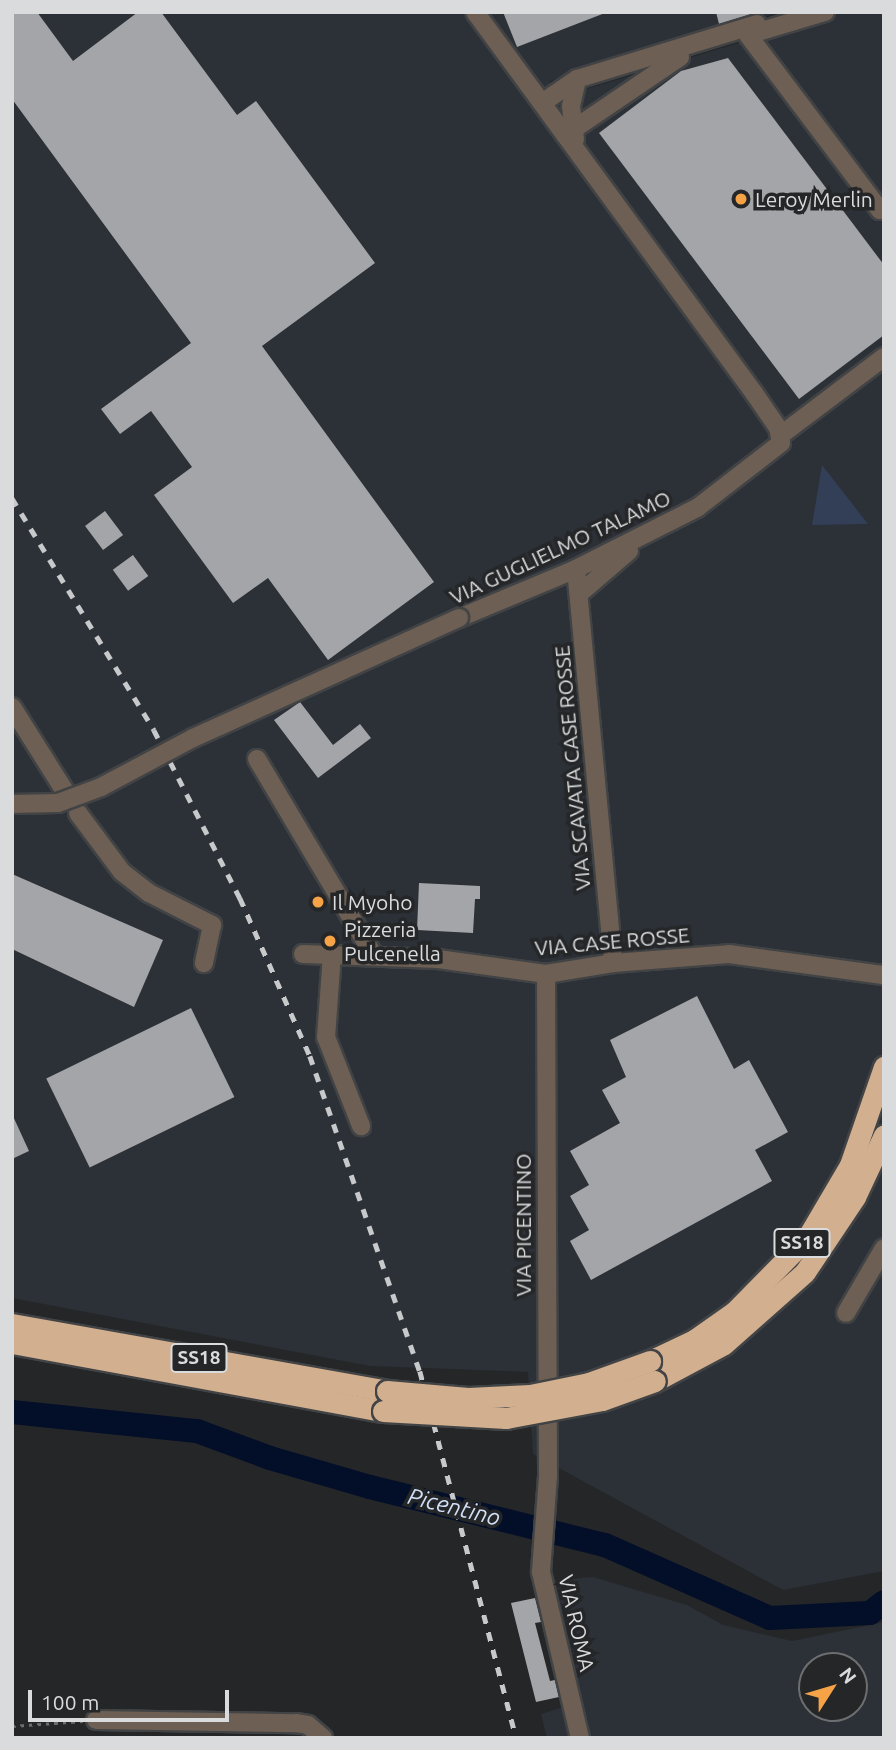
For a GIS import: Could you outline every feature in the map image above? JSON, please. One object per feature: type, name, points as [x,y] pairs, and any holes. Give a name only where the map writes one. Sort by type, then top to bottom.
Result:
[{"type":"highway","name":"SS18","points":[[653,1371],[734,1312],[807,1238],[849,1165],[884,1067]]},
{"type":"highway","name":"SS18","points":[[12,1343],[506,1418],[601,1400],[653,1371],[724,1343],[805,1272],[855,1197],[884,1135]]},
{"type":"highway","name":"SS18","points":[[12,1324],[385,1401]]},
{"type":"street","points":[[475,12],[542,103],[568,133],[586,164],[781,435]]},
{"type":"street","points":[[568,133],[672,59],[794,12]]},
{"type":"street","points":[[542,103],[577,79],[825,12]]},
{"type":"street","points":[[745,32],[882,212]]},
{"type":"street","points":[[568,133],[577,79]]},
{"type":"street","name":"VIA GUGLIELMO TALAMO","points":[[12,804],[58,803],[101,787],[229,721],[458,618],[576,569],[652,532],[697,508],[748,472],[778,448],[781,435],[884,357]]},
{"type":"street","points":[[579,594],[652,532]]},
{"type":"street","name":"VIA SCAVATA CASE ROSSE","points":[[576,569],[613,963]]},
{"type":"street","points":[[12,707],[64,790]]},
{"type":"street","points":[[257,759],[374,956]]},
{"type":"street","points":[[78,813],[122,872],[149,893],[212,926],[204,963]]},
{"type":"street","name":"VIA CASE ROSSE","points":[[303,954],[438,959],[546,974],[613,963],[729,954],[883,975]]},
{"type":"street","points":[[332,954],[326,1037],[361,1126]]},
{"type":"street","name":"VIA PICENTINO","points":[[546,974],[548,1476]]},
{"type":"street","points":[[846,1313],[884,1248]]},
{"type":"street","name":"VIA ROMA","points":[[548,1476],[541,1572],[580,1738]]},
{"type":"street","points":[[96,1720],[296,1723],[308,1726],[323,1738]]},
{"type":"path","points":[[12,1726],[96,1720]]},
{"type":"shaded area","points":[[12,12],[781,12],[550,81],[575,126],[583,90],[841,12],[884,12],[884,1571],[783,1590],[533,1454],[528,1372],[370,1366],[12,1298]]},
{"type":"shaded area","points":[[822,465],[868,524],[812,525]]},
{"type":"shaded area","points":[[593,1577],[687,1605],[723,1625],[792,1641],[884,1622],[884,1738],[547,1738],[541,1714],[582,1701],[555,1580]]},
{"type":"building","points":[[12,12],[37,12],[73,61],[138,12],[161,12],[237,115],[256,101],[375,263],[262,346],[434,582],[328,660],[268,578],[233,603],[154,495],[192,467],[151,411],[120,434],[101,409],[191,343],[12,99]]},
{"type":"building","points":[[503,12],[605,12],[605,13],[517,47]]},
{"type":"building","points":[[716,12],[752,12],[752,14],[719,24]]},
{"type":"building","name":"Leroy Merlin","points":[[728,58],[884,265],[884,335],[799,399],[599,133],[681,71]]},
{"type":"building","points":[[105,511],[123,535],[103,550],[85,526]]},
{"type":"building","points":[[133,555],[148,576],[128,591],[113,570]]},
{"type":"building","points":[[300,702],[333,745],[360,724],[371,738],[318,778],[274,720]]},
{"type":"building","points":[[12,874],[163,940],[134,1007],[12,949]]},
{"type":"building","points":[[419,883],[480,886],[480,899],[475,899],[473,933],[417,930]]},
{"type":"building","points":[[697,996],[734,1069],[749,1060],[788,1132],[755,1150],[772,1181],[591,1280],[570,1241],[589,1230],[570,1196],[589,1185],[570,1151],[620,1123],[602,1090],[626,1077],[610,1040]]},
{"type":"building","points":[[191,1008],[234,1097],[90,1168],[46,1079]]},
{"type":"building","points":[[12,1114],[29,1151],[12,1159]]},
{"type":"building","points":[[535,1598],[541,1622],[535,1623],[550,1681],[555,1680],[559,1697],[536,1702],[511,1603]]},
{"type":"waterway","name":"Picentino","points":[[12,1412],[197,1431],[270,1458],[370,1487],[605,1545],[770,1618],[870,1613],[884,1602]]},
{"type":"railway","points":[[12,498],[154,730],[240,898],[310,1056],[420,1371],[516,1738]]},
{"type":"place","name":"Leroy Merlin","points":[[741,199]]},
{"type":"place","name":"Il Myoho","points":[[318,902]]},
{"type":"place","name":"Pizzeria Pulcenella","points":[[330,941]]}]
